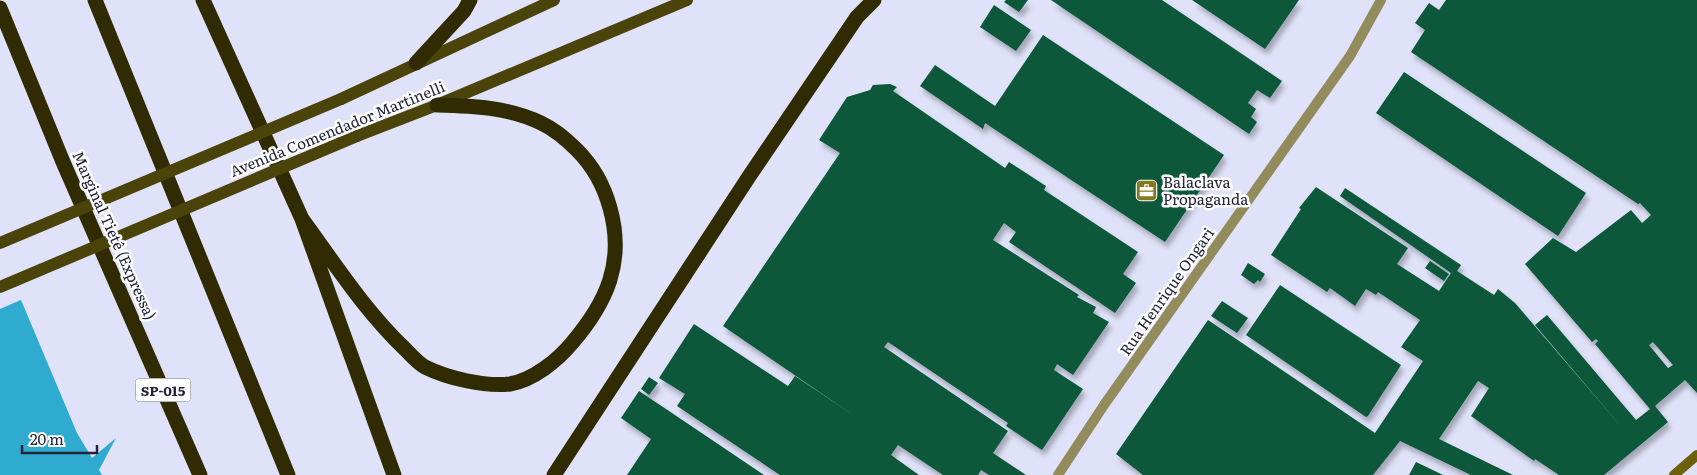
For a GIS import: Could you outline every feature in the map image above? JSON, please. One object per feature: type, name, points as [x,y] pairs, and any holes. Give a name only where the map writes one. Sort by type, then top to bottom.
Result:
[{"type":"highway","points":[[95,0],[288,475]]},
{"type":"highway","points":[[203,0],[302,219],[394,475]]},
{"type":"highway","points":[[416,62],[464,11],[470,0]]},
{"type":"highway","points":[[554,475],[770,145],[857,17],[874,0]]},
{"type":"highway","name":"Marginal Tietê (Expressa)","points":[[0,8],[63,162],[200,475]]},
{"type":"highway","points":[[302,219],[379,325],[424,367],[474,383],[510,384],[535,375],[564,353],[583,330],[605,295],[614,270],[617,232],[605,191],[590,162],[542,123],[513,113],[483,107],[437,105]]},
{"type":"main road","name":"Avenida Comendador Martinelli","points":[[0,243],[341,99],[416,62],[554,0]]},
{"type":"main road","name":"Avenida Comendador Martinelli","points":[[0,287],[357,136],[437,105],[687,0]]},
{"type":"street","name":"Rua Henrique Ongari","points":[[1058,475],[1110,397],[1350,56],[1381,0]]},
{"type":"street","points":[[1674,475],[1697,455]]},
{"type":"water","points":[[0,250],[77,433],[92,458],[116,438],[99,470],[102,475],[0,475]]},
{"type":"pier","points":[[0,247],[23,299],[0,309]]},
{"type":"building","points":[[1006,0],[1028,0],[1019,12],[1004,2]]},
{"type":"building","points":[[1051,0],[1162,0],[1282,81],[1270,98],[1257,90],[1248,103],[1256,109],[1251,117],[1257,122],[1249,134]]},
{"type":"building","points":[[1192,0],[1299,0],[1265,49]]},
{"type":"building","points":[[1446,0],[1697,0],[1697,393],[1685,380],[1655,406],[1668,422],[1604,475],[1559,475],[1535,459],[1534,461],[1471,416],[1489,388],[1478,381],[1439,439],[1513,475],[1471,475],[1400,441],[1373,475],[1143,475],[1116,454],[1208,320],[1375,433],[1423,361],[1401,347],[1420,320],[1378,292],[1376,295],[1366,289],[1355,306],[1330,288],[1327,292],[1271,255],[1301,209],[1299,208],[1316,187],[1408,248],[1397,264],[1439,291],[1451,273],[1340,196],[1345,188],[1461,265],[1457,271],[1494,295],[1498,289],[1515,303],[1624,430],[1535,325],[1547,315],[1636,420],[1650,409],[1595,344],[1598,341],[1596,339],[1592,342],[1525,264],[1553,238],[1576,252],[1631,210],[1642,223],[1651,215],[1640,203],[1638,204],[1411,52],[1425,30],[1415,23],[1429,3],[1439,10]],"holes":[[[1653,342],[1673,365],[1668,368],[1649,345]]]},
{"type":"building","points":[[994,5],[1031,30],[1016,51],[980,27]]},
{"type":"building","points":[[1043,35],[1224,155],[1165,242],[985,123],[983,129],[920,86],[935,65],[995,106]]},
{"type":"building","points":[[1404,72],[1586,193],[1558,236],[1376,113]]},
{"type":"building","points":[[890,84],[897,87],[893,91],[1005,168],[1009,162],[1046,186],[1044,190],[1138,252],[1123,274],[1136,283],[1115,313],[1009,242],[1016,232],[1004,223],[993,240],[1079,295],[1077,297],[1096,307],[1093,313],[1109,322],[1073,375],[1057,364],[1054,370],[1083,389],[1042,450],[1006,426],[1008,423],[888,342],[884,347],[1008,431],[993,453],[1026,475],[989,475],[981,470],[978,475],[943,475],[898,445],[891,455],[919,475],[780,475],[677,406],[685,394],[659,378],[694,324],[788,386],[795,376],[856,417],[723,326],[840,153],[819,140],[847,97],[870,90],[873,85]]},
{"type":"building","points":[[1430,261],[1449,274],[1444,281],[1425,268]]},
{"type":"building","points":[[1248,263],[1265,274],[1260,282],[1258,280],[1254,284],[1241,275]]},
{"type":"building","points":[[1280,285],[1401,365],[1368,416],[1366,417],[1246,335]]},
{"type":"building","points":[[1222,301],[1248,318],[1237,333],[1211,316]]},
{"type":"building","points":[[649,377],[658,383],[649,395],[641,389]]},
{"type":"building","points":[[639,391],[764,475],[627,475],[651,439],[621,418]]},
{"type":"building","points":[[1416,462],[1443,475],[1409,475]]},
{"type":"place","name":"Balaclava Propaganda","points":[[1147,190]]}]
